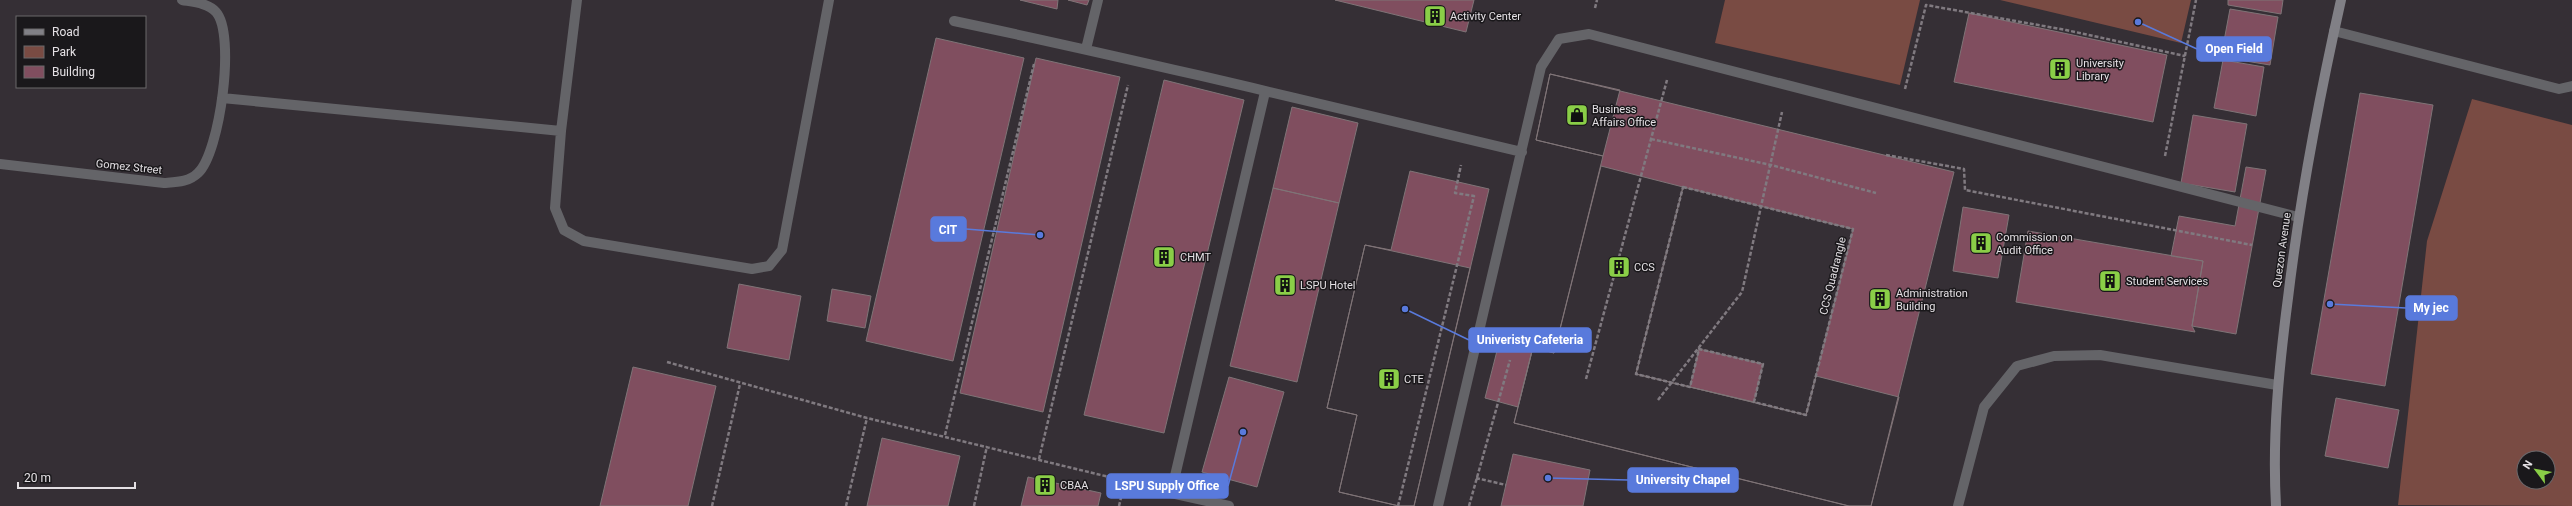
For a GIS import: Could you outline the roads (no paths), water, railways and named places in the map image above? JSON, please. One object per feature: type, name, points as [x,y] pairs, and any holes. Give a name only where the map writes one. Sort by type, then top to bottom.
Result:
[{"type":"main road","name":"Quezon Avenue","points":[[2276,506],[2274,475],[2277,385],[2298,218],[2341,0]]},
{"type":"street","name":"Gomez Street","points":[[0,164],[164,183],[184,181],[199,173],[208,156],[218,129],[225,55],[222,21],[215,11],[203,4],[182,0]]},
{"type":"street","points":[[576,0],[561,131],[555,208],[564,230],[584,241],[752,269],[769,266],[782,250],[829,0]]},
{"type":"street","points":[[1086,48],[1098,0]]},
{"type":"street","points":[[954,21],[1134,59],[1265,92],[1522,152]]},
{"type":"street","points":[[2334,31],[2559,89],[2572,86]]},
{"type":"street","points":[[1438,506],[1541,67],[1559,40],[1589,34],[2298,218]]},
{"type":"street","points":[[1229,506],[1171,493],[1265,92]]},
{"type":"street","points":[[222,98],[561,131]]},
{"type":"street","points":[[1958,506],[1984,407],[2017,366],[2054,356],[2100,355],[2277,385]]},
{"type":"place","name":"Activity Center","points":[[1435,16]]},
{"type":"place","name":"Open Field","points":[[2138,22]]},
{"type":"place","name":"University Library","points":[[2060,69]]},
{"type":"place","name":"Business Affairs Office","points":[[1577,115]]},
{"type":"place","name":"CIT","points":[[1040,235]]},
{"type":"place","name":"Commission on Audit Office","points":[[1981,243]]},
{"type":"place","name":"CHMT","points":[[1164,257]]},
{"type":"place","name":"CCS","points":[[1619,267]]},
{"type":"place","name":"Student Services","points":[[2110,281]]},
{"type":"place","name":"LSPU Hotel","points":[[1285,285]]},
{"type":"place","name":"Administration Building","points":[[1880,299]]},
{"type":"place","name":"My jec","points":[[2330,304]]},
{"type":"place","name":"Univeristy Cafeteria","points":[[1405,309]]},
{"type":"place","name":"CTE","points":[[1389,379]]},
{"type":"place","name":"LSPU Supply Office","points":[[1243,432]]},
{"type":"place","name":"University Chapel","points":[[1548,478]]},
{"type":"place","name":"CBAA","points":[[1045,485]]}]
